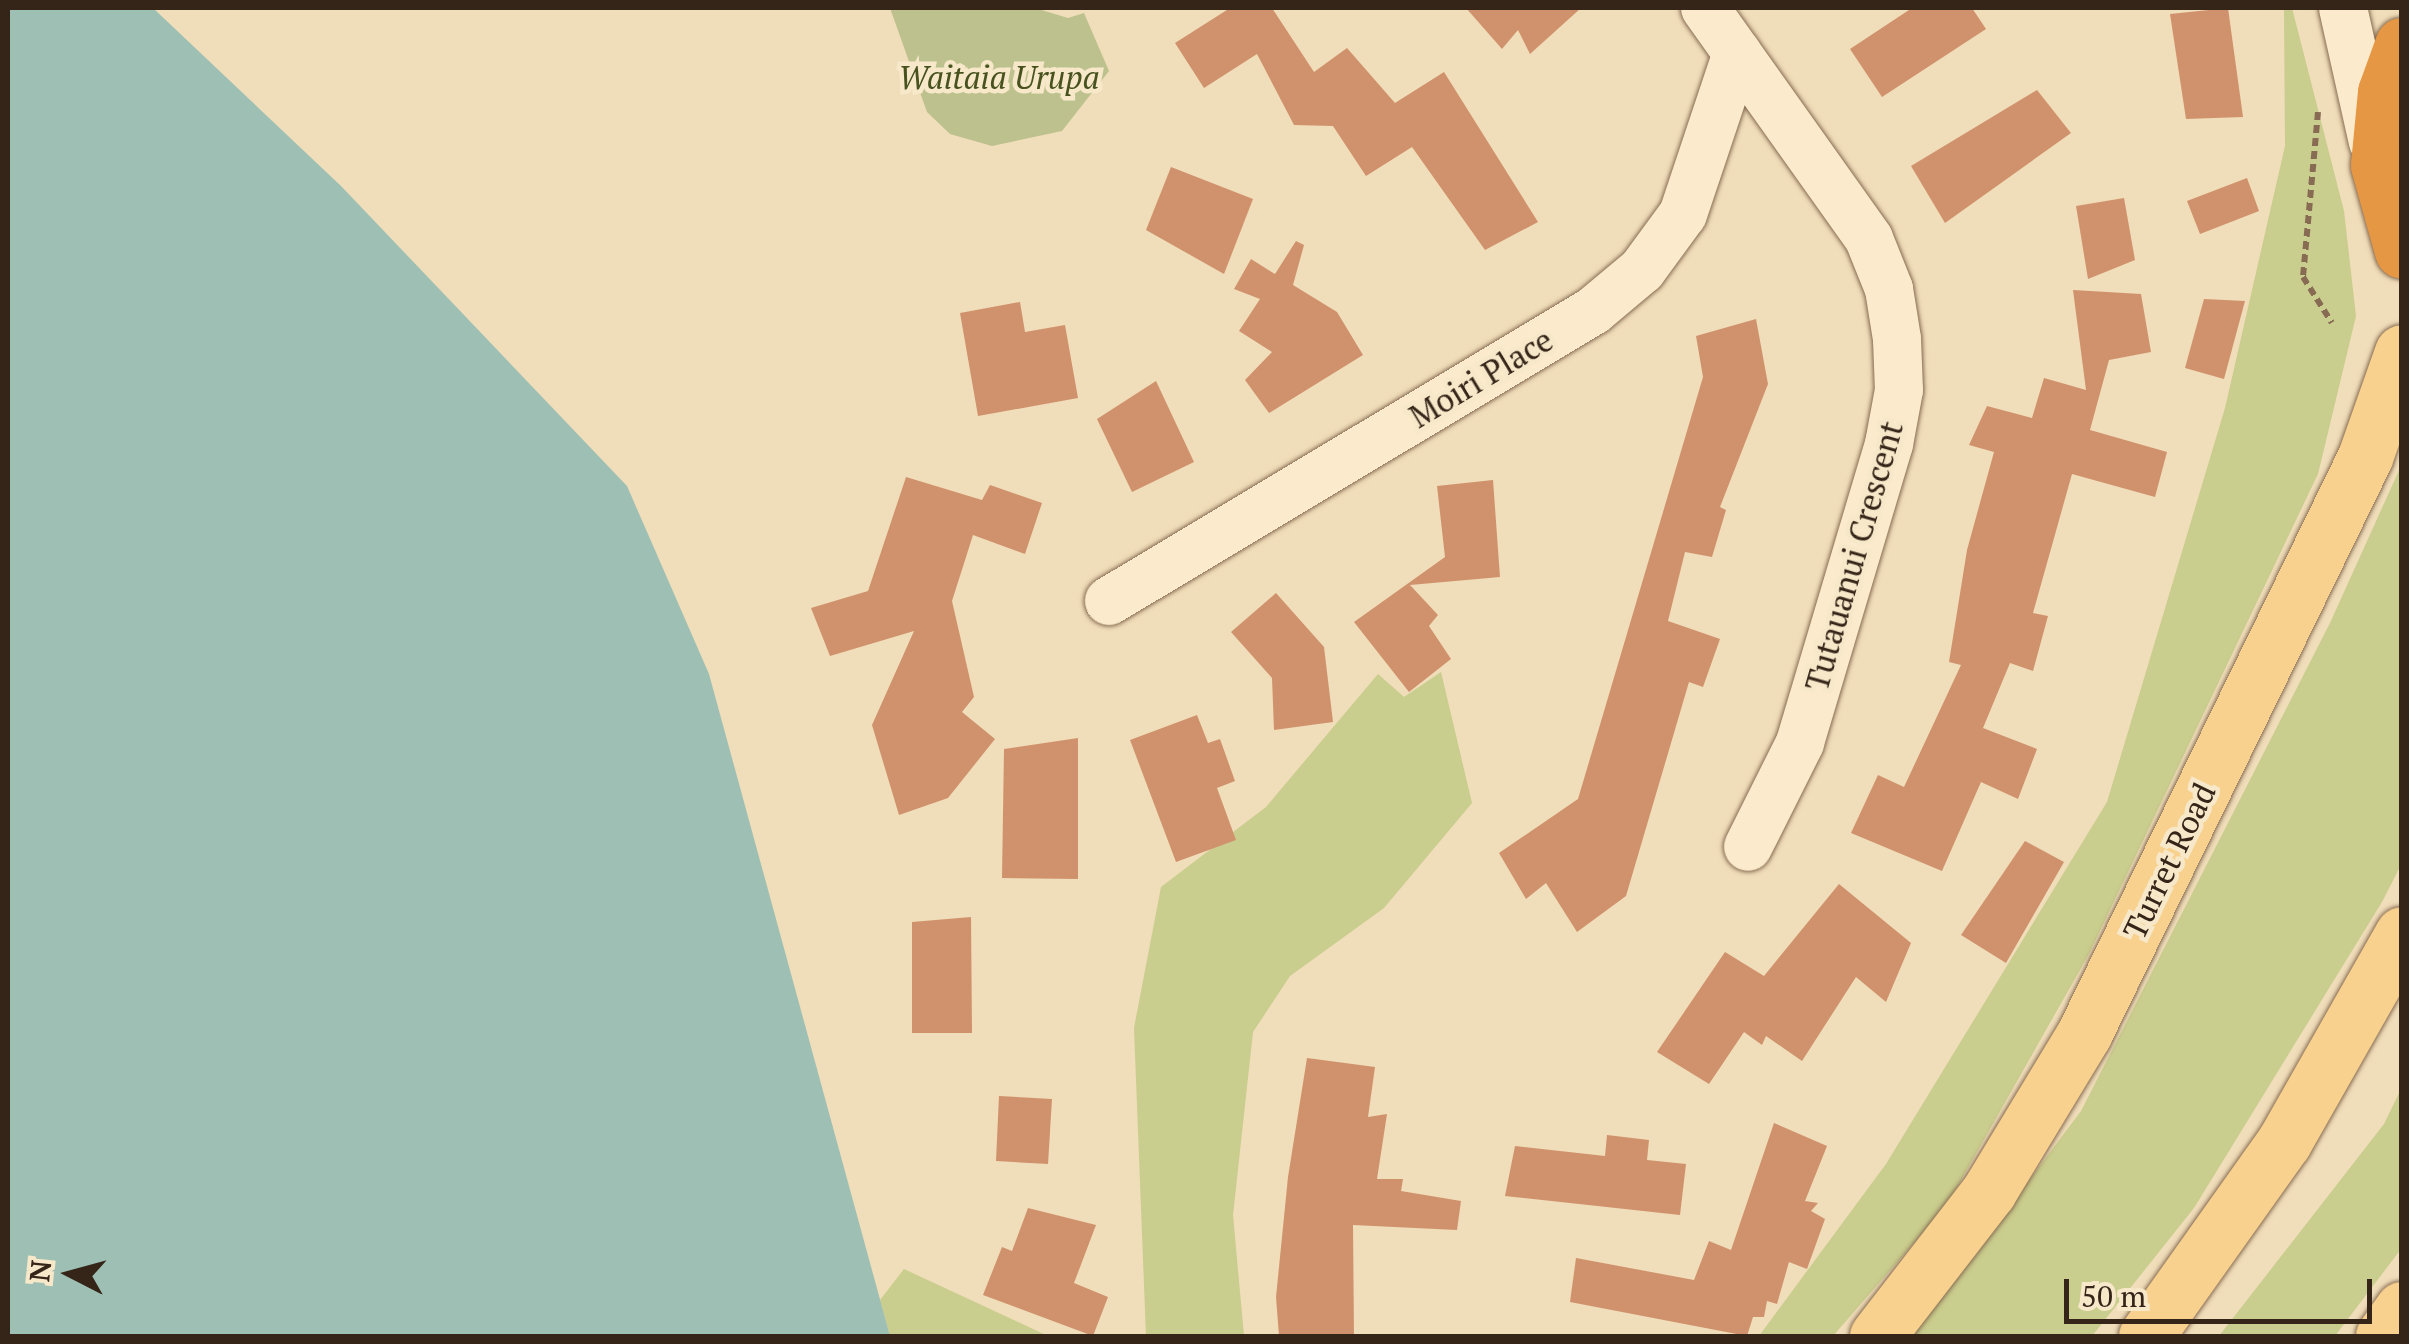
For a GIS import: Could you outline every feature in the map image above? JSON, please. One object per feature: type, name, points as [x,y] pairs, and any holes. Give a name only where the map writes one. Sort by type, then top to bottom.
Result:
[{"type":"highway","points":[[2402,45],[2386,92],[2378,165],[2402,251]]},
{"type":"main road","name":"Turret Road","points":[[1877,1336],[1989,1190],[2084,1034],[2365,457],[2402,352]]},
{"type":"main road","points":[[2146,1336],[2284,1142],[2402,934]]},
{"type":"main road","points":[[2383,1336],[2402,1309]]},
{"type":"street","name":"Tutauanui Crescent","points":[[1706,8],[1869,239],[1889,290],[1899,390],[1889,444],[1800,743],[1748,847]]},
{"type":"street","points":[[2343,8],[2378,165]]},
{"type":"street","name":"Moiri Place","points":[[1109,601],[1593,311],[1642,270],[1683,214],[1737,52]]},
{"type":"path","points":[[2318,93],[2318,171],[2303,277],[2332,323]]},
{"type":"green space","name":"Waitaia Urupa","points":[[890,8],[1035,8],[1068,18],[1084,13],[1109,71],[1062,131],[992,146],[950,134],[927,112]]},
{"type":"green space","points":[[2284,8],[2292,8],[2344,211],[2356,316],[2318,474],[2089,954],[1947,1205],[1833,1336],[1759,1336],[1886,1164],[2107,802],[2225,408],[2285,146]]},
{"type":"green space","points":[[2401,466],[2402,863],[2382,902],[2194,1208],[2092,1336],[1912,1336],[2081,1111],[2330,623]]},
{"type":"green space","points":[[1441,672],[1472,803],[1384,908],[1290,976],[1253,1032],[1233,1215],[1244,1336],[1146,1336],[1134,1028],[1161,887],[1266,807],[1378,674],[1404,697]]},
{"type":"green space","points":[[2401,1089],[2401,1249],[2335,1336],[2219,1336],[2384,1124]]},
{"type":"green space","points":[[904,1269],[1048,1336],[890,1336],[880,1300]]},
{"type":"water","points":[[8,8],[153,8],[341,186],[627,486],[709,674],[890,1336],[8,1336]]},
{"type":"building","points":[[1230,8],[1272,8],[1314,72],[1347,48],[1395,103],[1444,72],[1538,222],[1485,250],[1412,147],[1366,176],[1333,126],[1294,125],[1257,54],[1204,88],[1175,43]]},
{"type":"building","points":[[1466,8],[1581,8],[1530,54],[1518,30],[1502,49]]},
{"type":"building","points":[[1912,8],[1972,8],[1986,29],[1882,97],[1850,49]]},
{"type":"building","points":[[2228,8],[2243,117],[2186,119],[2170,14]]},
{"type":"building","points":[[2037,90],[2071,133],[1945,223],[1911,166]]},
{"type":"building","points":[[1171,167],[1253,199],[1224,274],[1146,230]]},
{"type":"building","points":[[2247,178],[2259,211],[2200,234],[2187,201]]},
{"type":"building","points":[[2124,198],[2135,260],[2088,279],[2076,206]]},
{"type":"building","points":[[1296,241],[1304,245],[1293,285],[1337,312],[1363,355],[1269,413],[1245,380],[1272,352],[1239,331],[1260,299],[1234,289],[1251,259],[1275,274]]},
{"type":"building","points":[[2073,290],[2141,294],[2151,352],[2109,360],[2090,430],[2167,452],[2155,497],[2072,474],[2033,613],[2048,616],[2033,671],[2010,663],[1983,728],[2037,749],[2018,799],[1981,782],[1942,871],[1851,833],[1878,775],[1904,787],[1961,665],[1949,662],[1967,550],[1994,452],[1969,445],[1987,406],[2032,418],[2044,378],[2086,390]]},
{"type":"building","points":[[2204,299],[2245,301],[2224,379],[2185,368]]},
{"type":"building","points":[[1020,302],[1025,332],[1065,325],[1078,398],[978,416],[960,313]]},
{"type":"building","points":[[1756,319],[1768,384],[1720,507],[1726,510],[1712,557],[1685,552],[1668,621],[1720,639],[1703,687],[1689,682],[1626,896],[1577,932],[1546,883],[1526,899],[1499,853],[1578,799],[1703,377],[1696,336]]},
{"type":"building","points":[[1156,381],[1194,462],[1132,492],[1097,419]]},
{"type":"building","points":[[906,477],[982,500],[990,485],[1042,503],[1025,554],[973,535],[952,601],[974,697],[962,712],[995,739],[948,798],[899,815],[872,725],[914,631],[830,656],[811,608],[868,591]]},
{"type":"building","points":[[1493,480],[1500,577],[1410,585],[1438,615],[1429,626],[1451,659],[1409,692],[1354,622],[1445,557],[1437,486]]},
{"type":"building","points":[[1276,593],[1324,647],[1333,722],[1274,730],[1272,678],[1231,632]]},
{"type":"building","points":[[1197,715],[1208,743],[1220,739],[1235,781],[1217,788],[1236,840],[1176,862],[1130,740]]},
{"type":"building","points":[[1078,738],[1078,879],[1002,878],[1004,749]]},
{"type":"building","points":[[2025,841],[2064,862],[2006,963],[1961,935]]},
{"type":"building","points":[[1839,884],[1911,943],[1886,1002],[1856,977],[1802,1061],[1766,1036],[1762,1045],[1744,1032],[1709,1084],[1657,1052],[1725,952],[1764,976]]},
{"type":"building","points":[[971,917],[972,1033],[912,1033],[912,922]]},
{"type":"building","points":[[1307,1058],[1375,1067],[1368,1117],[1387,1114],[1377,1179],[1403,1179],[1401,1191],[1461,1201],[1457,1230],[1353,1225],[1354,1336],[1279,1336],[1276,1297],[1288,1177]]},
{"type":"building","points":[[999,1096],[1052,1099],[1048,1164],[996,1161]]},
{"type":"building","points":[[1774,1123],[1827,1146],[1805,1201],[1818,1203],[1811,1211],[1825,1219],[1807,1269],[1789,1262],[1777,1304],[1767,1301],[1764,1317],[1753,1317],[1747,1336],[1570,1302],[1576,1258],[1694,1280],[1709,1241],[1731,1250]]},
{"type":"building","points":[[1607,1135],[1649,1140],[1647,1160],[1686,1164],[1680,1215],[1505,1196],[1515,1146],[1605,1156]]},
{"type":"building","points":[[1028,1208],[1096,1225],[1074,1283],[1108,1297],[1093,1336],[983,1295],[1002,1247],[1012,1251]]}]
